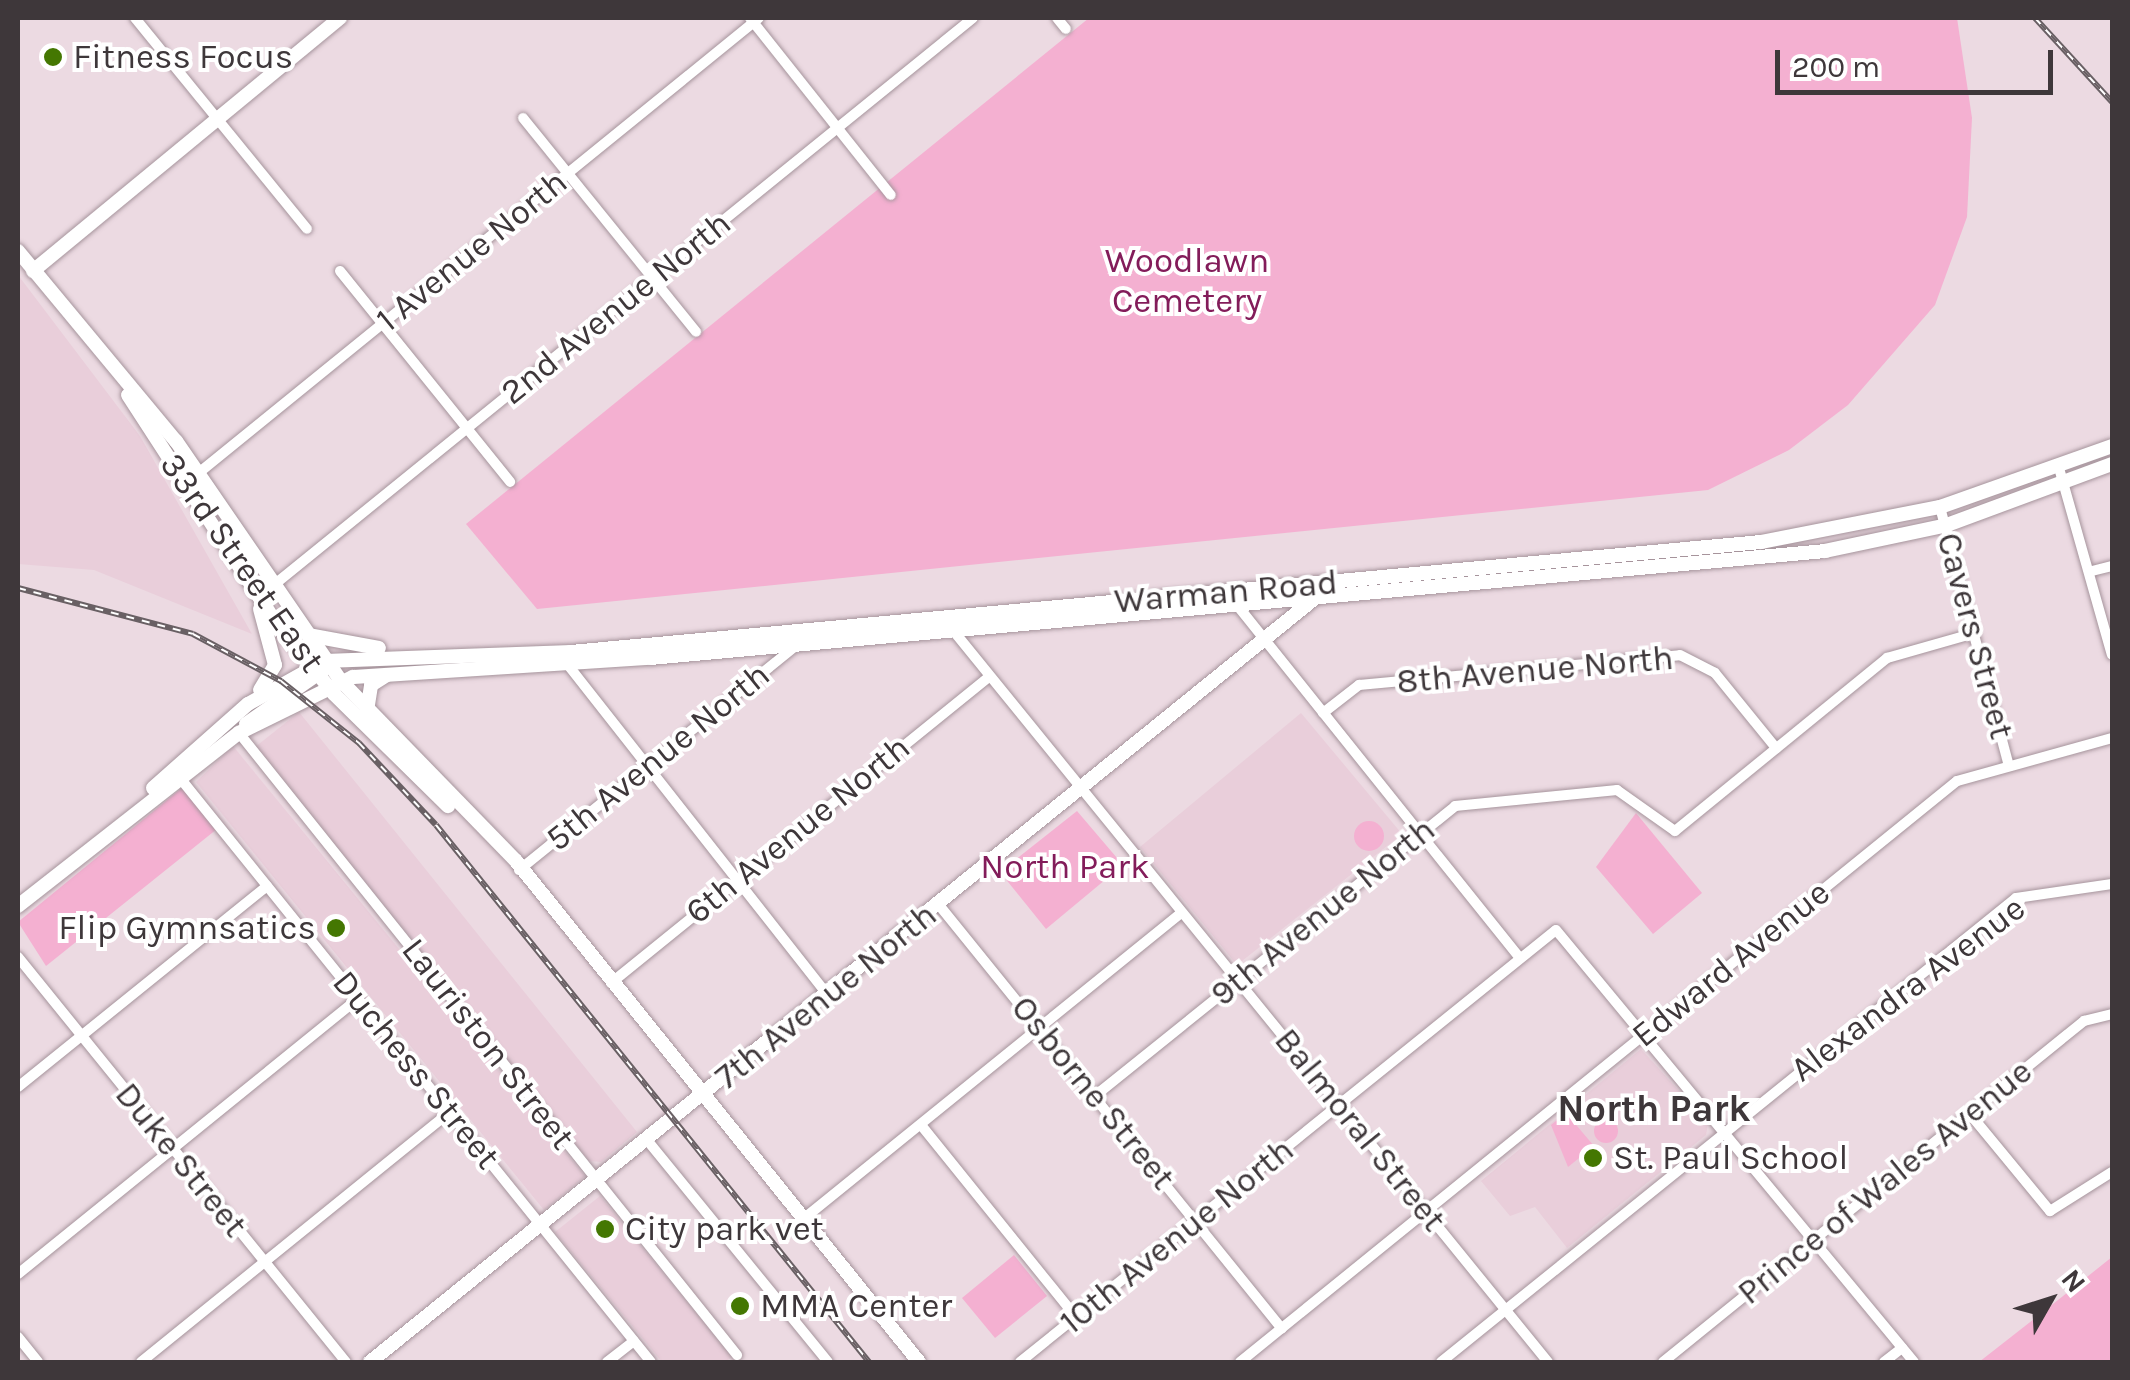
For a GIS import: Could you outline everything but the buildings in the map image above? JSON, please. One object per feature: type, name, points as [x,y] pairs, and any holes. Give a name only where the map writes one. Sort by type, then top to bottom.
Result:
[{"type":"main road","points":[[33,271],[340,18]]},
{"type":"main road","name":"33rd Street East","points":[[18,252],[198,474],[265,593],[324,674],[518,871]]},
{"type":"main road","name":"33rd Street East","points":[[110,367],[248,580],[302,632],[324,674],[368,711],[518,871],[919,1362]]},
{"type":"main road","name":"Warman Road","points":[[324,674],[419,655],[572,652],[1237,605],[1316,592],[1761,542],[1940,506],[2059,468],[2112,446]]},
{"type":"main road","name":"Warman Road","points":[[324,674],[568,665],[798,644],[951,624],[1761,558],[1947,525],[2066,485],[2112,464]]},
{"type":"main road","points":[[110,831],[232,716],[274,665],[248,580]]},
{"type":"main road","name":"7th Avenue North","points":[[370,1362],[1261,644],[1316,592]]},
{"type":"main road","points":[[302,632],[419,655]]},
{"type":"main road","points":[[368,711],[371,685],[396,670]]},
{"type":"main road","points":[[232,716],[324,674]]},
{"type":"main road","points":[[18,906],[239,733],[324,674]]},
{"type":"street","points":[[135,18],[308,229]]},
{"type":"street","name":"2nd Avenue North","points":[[265,593],[972,18]]},
{"type":"street","points":[[1057,18],[1066,30]]},
{"type":"street","points":[[754,19],[891,194]]},
{"type":"street","name":"1 Avenue North","points":[[185,484],[754,19]]},
{"type":"street","points":[[523,118],[696,332]]},
{"type":"street","points":[[340,271],[510,482]]},
{"type":"street","points":[[2059,468],[2092,571],[2112,654]]},
{"type":"street","name":"Cavers Street","points":[[1940,506],[2010,766]]},
{"type":"street","points":[[2092,571],[2112,566]]},
{"type":"street","points":[[1237,605],[1261,644],[1323,713],[1519,957]]},
{"type":"street","name":"Balmoral Street","points":[[951,624],[987,678],[1341,1103],[1548,1362]]},
{"type":"street","name":"9th Avenue North","points":[[1096,1095],[1454,806],[1617,790],[1675,831],[1888,658],[1975,633]]},
{"type":"street","name":"5th Avenue North","points":[[518,871],[798,644]]},
{"type":"street","name":"8th Avenue North","points":[[1323,713],[1359,684],[1680,655],[1715,673],[1776,748]]},
{"type":"street","points":[[568,665],[644,767],[828,994]]},
{"type":"street","name":"6th Avenue North","points":[[610,984],[987,678]]},
{"type":"street","name":"Lauriston Street","points":[[239,733],[737,1354]]},
{"type":"street","name":"Edward Avenue","points":[[1240,1362],[1957,781],[2112,738]]},
{"type":"street","name":"Duchess Street","points":[[180,778],[652,1362]]},
{"type":"street","name":"Alexandra Avenue","points":[[1441,1362],[2016,898],[2112,884]]},
{"type":"street","points":[[18,1087],[267,886]]},
{"type":"street","name":"Osborne Street","points":[[939,905],[1282,1329]]},
{"type":"street","points":[[802,1220],[1180,914]]},
{"type":"street","name":"10th Avenue North","points":[[1020,1362],[1519,957],[1563,931],[1646,1032]]},
{"type":"street","name":"Duke Street","points":[[18,957],[346,1362]]},
{"type":"street","points":[[18,1274],[358,1000]]},
{"type":"street","name":"Prince of Wales Avenue","points":[[1663,1362],[2084,1021],[2112,1014]]},
{"type":"street","points":[[1646,1032],[1914,1362]]},
{"type":"street","points":[[141,1362],[449,1113]]},
{"type":"street","points":[[1970,1114],[2050,1212],[2112,1172]]},
{"type":"street","points":[[921,1124],[1076,1317]]},
{"type":"street","points":[[647,1140],[828,1362]]},
{"type":"street","points":[[18,1337],[38,1362]]},
{"type":"street","points":[[607,1362],[634,1340]]},
{"type":"street","points":[[1884,1362],[1902,1348]]},
{"type":"shaded area","points":[[18,275],[140,436],[252,634],[94,570],[18,564]]},
{"type":"shaded area","points":[[299,712],[637,1132],[601,1162],[589,1161],[254,748]]},
{"type":"shaded area","points":[[1301,713],[1402,834],[1237,965],[1140,847]]},
{"type":"shaded area","points":[[233,746],[585,1176],[544,1210],[196,782]]},
{"type":"shaded area","name":"St. Paul School","points":[[1641,1049],[1708,1123],[1706,1135],[1567,1248],[1535,1207],[1510,1216],[1481,1181]]},
{"type":"shaded area","points":[[600,1196],[732,1357],[725,1362],[662,1362],[555,1232]]},
{"type":"green space","name":"Woodlawn Cemetery","points":[[1089,18],[1957,18],[1972,118],[1967,217],[1935,305],[1848,405],[1789,450],[1708,490],[537,609],[466,524]]},
{"type":"green space","points":[[183,787],[217,829],[46,966],[18,922]]},
{"type":"green space","name":"North Park","points":[[1077,811],[1123,865],[1046,929],[1000,872]]},
{"type":"green space","points":[[1636,813],[1702,893],[1653,934],[1596,867]]},
{"type":"green space","points":[[1369,821],[1380,825],[1384,836],[1380,847],[1369,851],[1358,847],[1354,836],[1358,825]]},
{"type":"green space","points":[[1566,1113],[1594,1146],[1568,1167],[1551,1125]]},
{"type":"green space","points":[[1606,1119],[1618,1131],[1606,1143],[1594,1131]]},
{"type":"green space","points":[[1014,1255],[1047,1296],[995,1338],[962,1298]]},
{"type":"green space","points":[[2112,1257],[2112,1362],[1979,1362],[2048,1308]]},
{"type":"railway","points":[[2035,18],[2112,102]]},
{"type":"railway","points":[[18,588],[193,634],[281,681],[359,743],[436,825],[869,1362]]},
{"type":"place","name":"Fitness Focus","points":[[53,57]]},
{"type":"place","name":"Flip Gymnsatics","points":[[336,928]]},
{"type":"place","name":"St. Paul School","points":[[1593,1158]]},
{"type":"place","name":"City park vet","points":[[605,1229]]},
{"type":"place","name":"MMA Center","points":[[740,1306]]},
{"type":"district","name":"North Park","points":[[1654,1109]]}]
